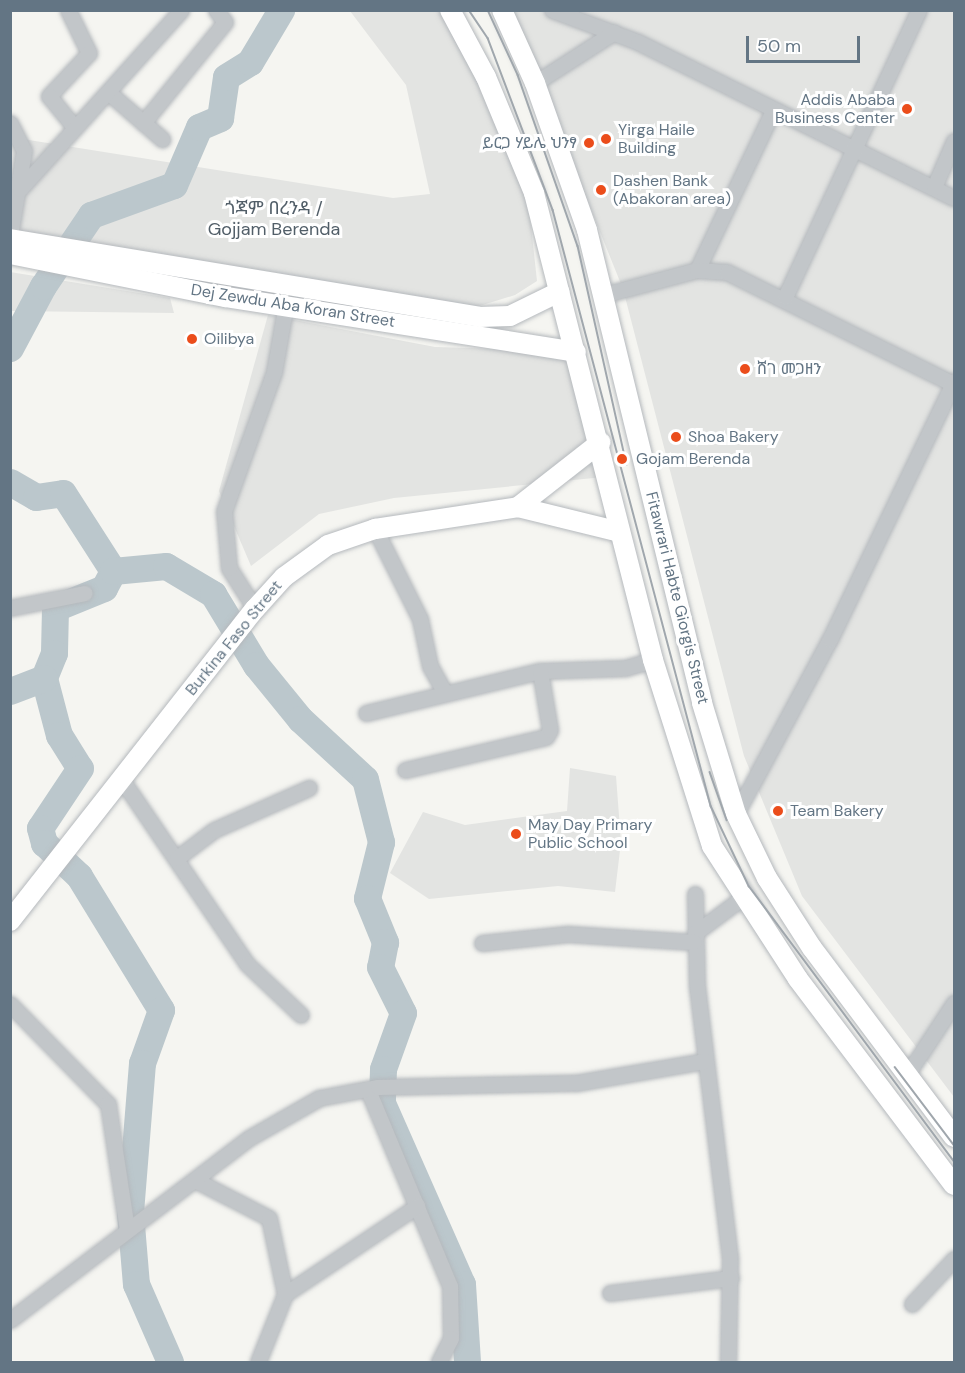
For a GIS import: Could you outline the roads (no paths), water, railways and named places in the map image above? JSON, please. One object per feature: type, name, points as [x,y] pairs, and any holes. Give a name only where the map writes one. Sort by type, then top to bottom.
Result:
[{"type":"main road","points":[[450,10],[486,77],[528,177],[601,442],[620,532],[653,660],[712,846],[742,898],[954,1185]]},
{"type":"main road","name":"Fitawrari Habte Giorgis Street","points":[[502,10],[535,83],[573,185],[603,295],[702,703],[736,814],[767,878],[812,948],[954,1137]]},
{"type":"main road","points":[[10,237],[56,255]]},
{"type":"main road","name":"Dej Zewdu Aba Koran Street","points":[[10,254],[56,255],[173,266],[479,317],[510,316],[559,292]]},
{"type":"main road","name":"Dej Zewdu Aba Koran Street","points":[[56,255],[172,286],[226,297],[286,304],[576,352]]},
{"type":"main road","points":[[172,286],[173,266]]},
{"type":"main road","points":[[226,297],[229,277]]},
{"type":"main road","points":[[518,507],[601,442]]},
{"type":"main road","name":"Burkina Faso Street","points":[[10,921],[68,850],[250,615],[318,551],[375,529],[518,507],[620,532]]},
{"type":"street","points":[[68,10],[89,53],[49,96],[74,127]]},
{"type":"street","points":[[20,189],[181,10]]},
{"type":"street","points":[[143,123],[225,22],[216,10]]},
{"type":"street","points":[[552,10],[614,32],[954,198]]},
{"type":"street","points":[[785,297],[853,147],[919,10]]},
{"type":"street","points":[[535,83],[614,32]]},
{"type":"street","points":[[108,92],[162,139]]},
{"type":"street","points":[[697,270],[773,111]]},
{"type":"street","points":[[10,123],[23,143],[20,189],[10,237]]},
{"type":"street","points":[[934,187],[954,141]]},
{"type":"street","points":[[603,295],[697,270],[727,272],[785,297],[954,383],[830,639],[736,814]]},
{"type":"street","points":[[250,615],[229,568],[224,511],[274,372],[286,304]]},
{"type":"street","points":[[375,529],[420,619],[430,666],[444,691]]},
{"type":"street","points":[[10,608],[85,593]]},
{"type":"street","points":[[366,713],[444,691],[540,671],[625,668],[653,660]]},
{"type":"street","points":[[405,770],[546,737],[550,730],[540,671]]},
{"type":"street","points":[[122,780],[247,964],[301,1015]]},
{"type":"street","points":[[177,858],[214,830],[309,788]]},
{"type":"street","points":[[695,894],[694,937],[705,1061],[731,1278],[728,1362]]},
{"type":"street","points":[[482,943],[567,934],[694,937],[742,898]]},
{"type":"street","points":[[908,1073],[954,1003]]},
{"type":"street","points":[[10,1004],[108,1104],[133,1225]]},
{"type":"street","points":[[10,1320],[133,1225],[294,1108],[379,1088],[540,1086],[705,1061]]},
{"type":"street","points":[[379,1088],[417,1206],[450,1286],[452,1338],[439,1362]]},
{"type":"street","points":[[195,1180],[269,1218],[285,1294],[258,1362]]},
{"type":"street","points":[[285,1294],[417,1206]]},
{"type":"street","points":[[912,1304],[954,1258]]},
{"type":"street","points":[[610,1293],[731,1278]]},
{"type":"waterway","points":[[10,348],[43,286],[91,215],[174,185],[199,127],[220,118],[226,77],[250,62],[281,10]]},
{"type":"waterway","points":[[10,482],[36,497],[63,493],[113,571],[104,588],[55,608],[54,653],[44,678],[59,735],[80,768],[40,828],[44,843],[79,876],[161,1010],[142,1063],[130,1213],[136,1284],[170,1362]]},
{"type":"waterway","points":[[113,571],[166,566],[213,594],[256,665],[300,719],[365,779],[381,842],[367,898],[385,942],[380,967],[403,1013],[383,1069],[382,1103],[462,1284],[467,1362]]},
{"type":"waterway","points":[[10,691],[44,678]]},
{"type":"tram line","points":[[469,10],[488,38],[553,210],[711,806],[749,886],[954,1161]]},
{"type":"tram line","points":[[488,10],[518,75],[578,246],[627,465]]},
{"type":"tram line","points":[[710,772],[727,820]]},
{"type":"tram line","points":[[895,1067],[954,1145]]},
{"type":"place","name":"Addis Ababa Business Center","points":[[907,109]]},
{"type":"place","name":"Yirga Haile Building","points":[[606,139]]},
{"type":"place","name":"ይርጋ ሃይሌ ህንፃ","points":[[589,143]]},
{"type":"place","name":"Dashen Bank (Abakoran area)","points":[[601,190]]},
{"type":"place","name":"Oilibya","points":[[192,339]]},
{"type":"place","name":"ሸገ መጋዘን","points":[[745,369]]},
{"type":"place","name":"Shoa Bakery","points":[[676,437]]},
{"type":"place","name":"Gojam Berenda","points":[[622,459]]},
{"type":"place","name":"Team Bakery","points":[[778,811]]},
{"type":"place","name":"May Day Primary Public School","points":[[516,834]]},
{"type":"district","name":"ጎጃም በረንዳ / Gojjam Berenda","points":[[274,219]]}]
